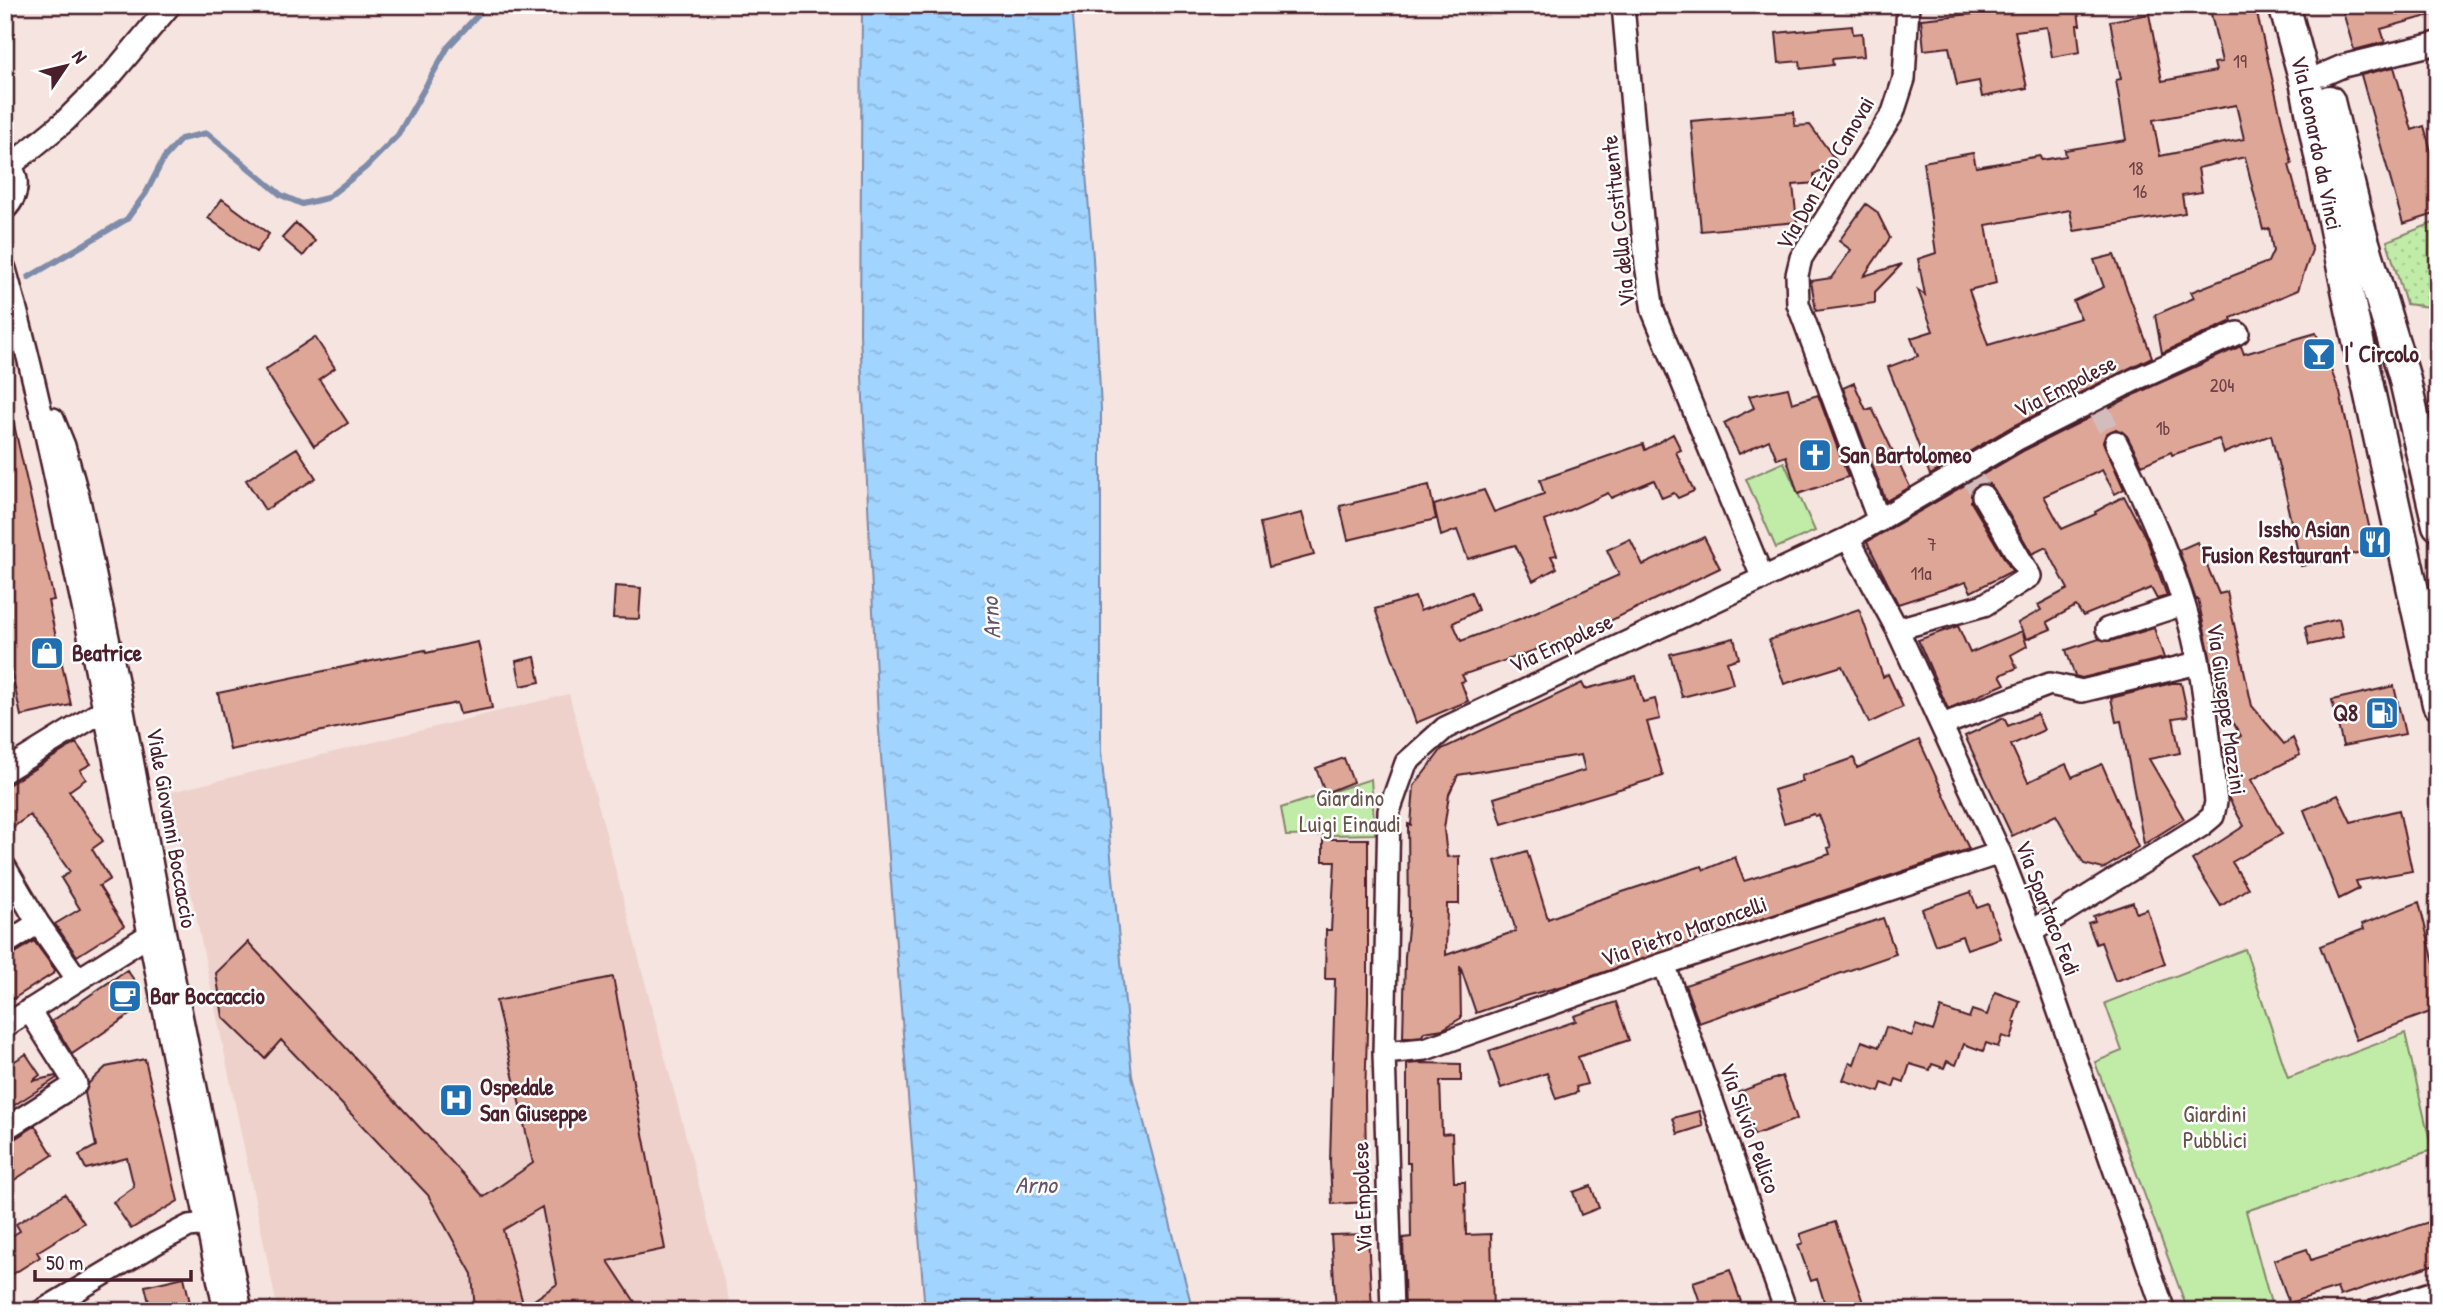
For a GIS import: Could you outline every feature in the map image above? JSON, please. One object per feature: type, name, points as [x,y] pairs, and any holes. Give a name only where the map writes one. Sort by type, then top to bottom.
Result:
[{"type":"main road","name":"Via Leonardo da Vinci","points":[[2284,5],[2305,81],[2346,282],[2427,601],[2438,704]]},
{"type":"main road","name":"Via Leonardo da Vinci","points":[[2302,5],[2361,233],[2404,376],[2438,525]]},
{"type":"street","points":[[5,209],[13,200],[17,183],[8,164],[65,121],[113,73],[170,5]]},
{"type":"street","name":"Via della Costituente","points":[[1623,5],[1646,264],[1653,311],[1763,579]]},
{"type":"street","name":"Via Don Ezio Canovai","points":[[1879,521],[1798,304],[1797,275],[1801,258],[1893,113],[1904,79],[1909,5]]},
{"type":"street","points":[[2322,75],[2343,66],[2438,43]]},
{"type":"street","name":"Viale Giovanni Boccaccio","points":[[5,269],[31,362],[225,1311]]},
{"type":"street","name":"Via Empolese","points":[[1392,1311],[1384,1053],[1390,811],[1406,763],[1445,728],[1848,538],[1969,473],[2019,438],[2096,405],[2238,333]]},
{"type":"street","name":"Viale Giovanni Boccaccio","points":[[31,362],[64,446],[79,500],[128,733],[160,908],[241,1311]]},
{"type":"street","name":"Via Giuseppe Mazzini","points":[[2031,932],[2201,826],[2213,816],[2216,803],[2199,663],[2184,604],[2161,539],[2116,442]]},
{"type":"street","points":[[1897,629],[1984,605],[2030,576],[1983,495]]},
{"type":"street","name":"Via Spartaco Fedi","points":[[1848,538],[1897,629],[2000,853],[2031,932],[2164,1311]]},
{"type":"street","name":"Via Giuseppe Mazzini","points":[[2107,629],[2184,604]]},
{"type":"street","points":[[1942,725],[2050,684],[2082,691],[2199,663]]},
{"type":"street","points":[[5,771],[104,710]]},
{"type":"street","name":"Via Pietro Maroncelli","points":[[1384,1053],[1425,1049],[1664,964],[2000,853]]},
{"type":"street","points":[[5,867],[38,923],[78,980]]},
{"type":"street","points":[[5,944],[38,923]]},
{"type":"street","points":[[5,1026],[149,935]]},
{"type":"street","name":"Via Silvio Pellico","points":[[1664,964],[1786,1311]]},
{"type":"street","points":[[5,1129],[76,1084],[29,1010]]},
{"type":"street","points":[[42,1311],[156,1243],[189,1226],[206,1224]]},
{"type":"street","points":[[2375,1311],[2438,1291]]},
{"type":"shaded area","name":"Ospedale San Giuseppe","points":[[569,694],[732,1311],[278,1311],[168,793]]},
{"type":"green space","points":[[2438,221],[2438,308],[2406,304],[2387,241]]},
{"type":"green space","points":[[1784,462],[1815,531],[1776,548],[1746,479]]},
{"type":"green space","name":"Giardino Luigi Einaudi","points":[[1371,779],[1375,834],[1286,836],[1281,808]]},
{"type":"green space","name":"Giardini Pubblici","points":[[2245,949],[2288,1078],[2405,1033],[2432,1150],[2246,1211],[2273,1311],[2188,1311],[2095,1062],[2122,1051],[2105,1003]]},
{"type":"water","name":"Arno","points":[[862,5],[1072,5],[1093,258],[1101,409],[1101,751],[1132,1076],[1193,1311],[925,1311],[878,718],[860,334]]},
{"type":"building","points":[[1970,5],[2077,5],[2080,52],[2052,57],[2047,27],[2015,31],[2027,88],[1982,97],[1979,81],[1957,85],[1949,47],[1924,50],[1921,19],[1971,14]]},
{"type":"building","points":[[2209,5],[2255,5],[2292,164],[2289,165],[2312,250],[2298,290],[2231,318],[2232,321],[2162,353],[2155,315],[2194,298],[2191,292],[2268,262],[2273,251],[2269,228],[2263,230],[2245,157],[2198,168],[2202,192],[2182,195],[2185,213],[2074,231],[2070,210],[1986,225],[1996,283],[1969,290],[1988,345],[2081,318],[2073,301],[2104,287],[2094,260],[2114,255],[2152,357],[2013,426],[1930,475],[1888,367],[1918,356],[1911,338],[1933,331],[1918,290],[1925,295],[1918,259],[1936,253],[1923,162],[1973,153],[1976,167],[2040,156],[2041,160],[2066,156],[2065,150],[2126,140],[2116,80],[2121,79],[2110,21],[2149,14],[2162,81],[2216,71],[2214,63],[2222,62]],"holes":[[[2236,105],[2244,139],[2160,156],[2153,120]]]},
{"type":"building","points":[[2341,5],[2438,5],[2438,13],[2381,29],[2385,42],[2354,50]]},
{"type":"building","points":[[1852,26],[1853,34],[1862,33],[1864,56],[1832,59],[1833,65],[1801,69],[1800,61],[1779,63],[1776,33]]},
{"type":"building","points":[[2394,67],[2412,130],[2424,126],[2437,172],[2432,173],[2438,191],[2438,213],[2403,224],[2361,75]]},
{"type":"building","points":[[1794,112],[1795,126],[1810,125],[1837,162],[1814,174],[1815,183],[1793,185],[1797,222],[1701,231],[1691,121]]},
{"type":"building","points":[[222,199],[269,234],[256,252],[208,218]]},
{"type":"building","points":[[1866,204],[1877,212],[1890,238],[1864,276],[1902,264],[1875,292],[1875,303],[1816,311],[1811,281],[1831,278],[1851,250],[1839,241]]},
{"type":"building","points":[[296,223],[315,241],[303,256],[282,238]]},
{"type":"building","points":[[2316,333],[2340,393],[2374,549],[2301,566],[2271,435],[2224,453],[2219,439],[2172,455],[2171,452],[2142,465],[2127,436],[2116,429],[2106,434],[2103,442],[2124,489],[2115,494],[2102,470],[2044,496],[2062,529],[2096,514],[2095,512],[2124,496],[2147,540],[2167,596],[2157,599],[2151,588],[2083,616],[2076,606],[2047,622],[2051,629],[2027,639],[2018,623],[2041,610],[2038,605],[2068,589],[2046,547],[2032,554],[1994,489],[1989,484],[1982,483],[1971,490],[1971,502],[2012,571],[1971,592],[1966,582],[1898,604],[1867,542],[2025,450],[2142,391],[2241,346],[2244,354]]},
{"type":"building","points":[[315,337],[335,368],[319,379],[348,423],[314,446],[265,370]]},
{"type":"building","points":[[1854,383],[1866,410],[1872,408],[1910,487],[1886,501],[1843,388]]},
{"type":"building","points":[[1788,388],[1792,403],[1818,395],[1848,477],[1798,494],[1786,456],[1777,459],[1769,440],[1739,454],[1724,423],[1754,408],[1749,396]]},
{"type":"building","points":[[12,416],[54,600],[48,601],[71,705],[21,716],[5,642],[5,627],[10,626],[5,604],[5,417]]},
{"type":"building","points":[[1673,434],[1681,450],[1676,452],[1694,491],[1678,498],[1674,493],[1662,498],[1654,480],[1611,498],[1608,493],[1545,521],[1557,555],[1551,556],[1557,568],[1533,581],[1515,545],[1468,559],[1457,530],[1441,536],[1434,505],[1484,490],[1494,512],[1544,494],[1540,480],[1643,444],[1645,450]]},
{"type":"building","points":[[297,448],[316,478],[265,510],[246,480]]},
{"type":"building","points":[[1429,485],[1436,519],[1348,540],[1340,506]]},
{"type":"building","points":[[1302,513],[1314,555],[1269,567],[1260,523]]},
{"type":"building","points":[[1704,537],[1720,568],[1587,632],[1586,630],[1462,675],[1465,681],[1461,682],[1468,701],[1416,723],[1375,609],[1415,597],[1420,611],[1471,592],[1478,610],[1453,623],[1461,641],[1522,618],[1619,575],[1607,550],[1630,539],[1643,565]]},
{"type":"building","points":[[2197,542],[2219,594],[2227,592],[2252,706],[2284,744],[2293,738],[2300,755],[2251,780],[2282,834],[2232,862],[2248,888],[2221,906],[2192,860],[2244,826],[2229,799],[2223,747],[2241,736],[2225,709],[2221,709],[2198,599],[2196,600],[2179,550]]},
{"type":"building","points":[[615,586],[641,588],[639,619],[613,618]]},
{"type":"building","points":[[1859,609],[1883,677],[1888,674],[1903,707],[1869,723],[1842,666],[1784,684],[1769,640]]},
{"type":"building","points":[[2339,619],[2343,637],[2309,645],[2305,627]]},
{"type":"building","points":[[1958,626],[1970,653],[2022,631],[2027,646],[2011,655],[2017,668],[2000,675],[2005,684],[1948,709],[1918,640]]},
{"type":"building","points":[[2154,628],[2164,658],[2082,678],[2075,676],[2066,650],[2099,639],[2111,641]]},
{"type":"building","points":[[1734,638],[1739,658],[1727,662],[1733,684],[1682,697],[1670,654]]},
{"type":"building","points":[[478,642],[492,708],[460,714],[457,703],[230,750],[218,693],[425,650],[426,653]]},
{"type":"building","points":[[535,657],[540,682],[521,686],[516,661]]},
{"type":"building","points":[[1636,676],[1643,702],[1655,699],[1660,719],[1647,722],[1663,776],[1502,824],[1494,798],[1585,770],[1581,755],[1458,775],[1449,794],[1444,829],[1447,857],[1459,856],[1459,904],[1447,904],[1446,955],[1516,931],[1495,861],[1527,851],[1548,919],[1702,866],[1704,870],[1735,857],[1744,881],[1830,854],[1828,848],[1831,847],[1819,815],[1784,823],[1774,790],[1803,781],[1801,776],[1854,758],[1857,768],[1919,740],[1969,849],[1476,1013],[1460,966],[1461,1018],[1443,1029],[1424,1032],[1422,1036],[1403,1038],[1409,919],[1408,824],[1411,825],[1414,786],[1442,749],[1582,683],[1585,689]]},
{"type":"building","points":[[2181,683],[2188,716],[2173,718],[2180,753],[2149,759],[2184,819],[2144,844],[2121,721],[2116,722],[2111,698]]},
{"type":"building","points":[[2394,686],[2405,734],[2343,746],[2332,700]]},
{"type":"building","points":[[2037,714],[2044,730],[2011,745],[2028,782],[2066,764],[2072,777],[2102,764],[2138,847],[2103,869],[2084,864],[2056,815],[2012,836],[1965,736],[2004,718],[2008,726]]},
{"type":"building","points":[[76,743],[91,764],[80,770],[86,779],[69,791],[103,841],[92,849],[110,879],[99,886],[124,926],[77,956],[55,924],[80,909],[61,878],[70,872],[30,815],[5,833],[5,787]]},
{"type":"building","points":[[1344,758],[1353,782],[1325,793],[1316,768]]},
{"type":"building","points":[[2338,795],[2351,822],[2399,810],[2412,871],[2356,881],[2359,889],[2339,899],[2304,810]]},
{"type":"building","points":[[1323,839],[1368,839],[1365,1096],[1369,1202],[1332,1204],[1330,1162],[1335,979],[1325,979],[1326,930],[1331,930],[1335,861],[1323,861]]},
{"type":"building","points":[[1971,892],[1977,908],[1988,904],[2000,938],[1967,949],[1962,936],[1935,945],[1922,909]]},
{"type":"building","points":[[2133,902],[2136,913],[2147,909],[2165,964],[2115,981],[2101,942],[2096,944],[2088,923],[2095,921],[2093,916]]},
{"type":"building","points":[[2419,902],[2438,979],[2438,1009],[2356,1040],[2320,946],[2364,929],[2362,924]]},
{"type":"building","points":[[1883,918],[1896,954],[1699,1023],[1685,985]]},
{"type":"building","points":[[34,941],[55,970],[54,973],[5,1004],[5,960]]},
{"type":"building","points":[[248,942],[484,1197],[533,1163],[496,1001],[613,977],[665,1249],[608,1261],[641,1311],[475,1311],[472,1274],[428,1195],[281,1040],[265,1058],[223,1017],[216,973]],"holes":[[[542,1207],[557,1284],[524,1307],[503,1230]]]},
{"type":"building","points":[[127,970],[139,987],[131,992],[141,1007],[72,1054],[52,1021]]},
{"type":"building","points":[[1995,992],[2020,1001],[2011,1039],[2002,1036],[1998,1047],[1986,1043],[1983,1051],[1964,1044],[1956,1065],[1947,1061],[1944,1068],[1932,1064],[1930,1070],[1910,1064],[1904,1082],[1896,1079],[1893,1087],[1882,1083],[1879,1092],[1843,1080],[1850,1062],[1854,1064],[1862,1041],[1879,1047],[1886,1027],[1912,1036],[1916,1025],[1933,1031],[1941,1008],[1969,1018],[1972,1010],[1987,1015]]},
{"type":"building","points":[[1616,1002],[1629,1040],[1578,1057],[1587,1084],[1576,1087],[1578,1092],[1556,1099],[1547,1073],[1501,1088],[1489,1051],[1576,1021],[1574,1016]]},
{"type":"building","points":[[26,1054],[40,1075],[32,1081],[56,1076],[57,1078],[5,1111],[5,1067]]},
{"type":"building","points":[[145,1059],[178,1201],[131,1229],[113,1202],[134,1187],[127,1158],[86,1169],[79,1155],[96,1146],[85,1093],[89,1083],[106,1067]]},
{"type":"building","points":[[1407,1064],[1461,1064],[1461,1081],[1440,1081],[1442,1134],[1452,1133],[1454,1182],[1465,1182],[1466,1235],[1491,1234],[1493,1311],[1405,1311],[1403,1238],[1411,1237],[1410,1163],[1407,1163]]},
{"type":"building","points":[[1782,1076],[1797,1119],[1754,1135],[1739,1092]]},
{"type":"building","points":[[1699,1111],[1703,1126],[1678,1134],[1673,1118]]},
{"type":"building","points":[[35,1126],[53,1155],[5,1186],[5,1145]]},
{"type":"building","points":[[1591,1186],[1599,1208],[1581,1215],[1573,1192]]},
{"type":"building","points":[[65,1194],[84,1223],[37,1252],[40,1257],[5,1279],[5,1240],[20,1231],[16,1224]]},
{"type":"building","points":[[2438,1219],[2438,1263],[2340,1296],[2337,1288],[2289,1303],[2274,1260],[2307,1249],[2311,1260]]},
{"type":"building","points":[[1835,1222],[1866,1311],[1827,1311],[1817,1279],[1811,1281],[1798,1245],[1803,1243],[1800,1234]]},
{"type":"building","points":[[1368,1234],[1372,1311],[1336,1311],[1331,1235]]},
{"type":"building","points":[[1730,1270],[1742,1305],[1727,1311],[1703,1311],[1693,1282]]},
{"type":"building","points":[[184,1277],[192,1311],[151,1311],[145,1286]]},
{"type":"waterway","points":[[29,277],[127,219],[146,193],[164,158],[181,139],[207,133],[281,195],[302,204],[327,198],[365,168],[398,135],[448,47],[487,5]]},
{"type":"tunnel","points":[[2098,409],[2116,442]]},
{"type":"tunnel","points":[[1971,476],[1983,496]]},
{"type":"place","name":"I' Circolo","points":[[2319,354]]},
{"type":"place","name":"San Bartolomeo","points":[[1815,455]]},
{"type":"place","name":"Issho Asian Fusion Restaurant","points":[[2375,542]]},
{"type":"place","name":"Beatrice","points":[[47,653]]},
{"type":"place","name":"Q8","points":[[2382,713]]},
{"type":"place","name":"Bar Boccaccio","points":[[125,996]]},
{"type":"place","name":"Ospedale San Giuseppe","points":[[456,1100]]}]
